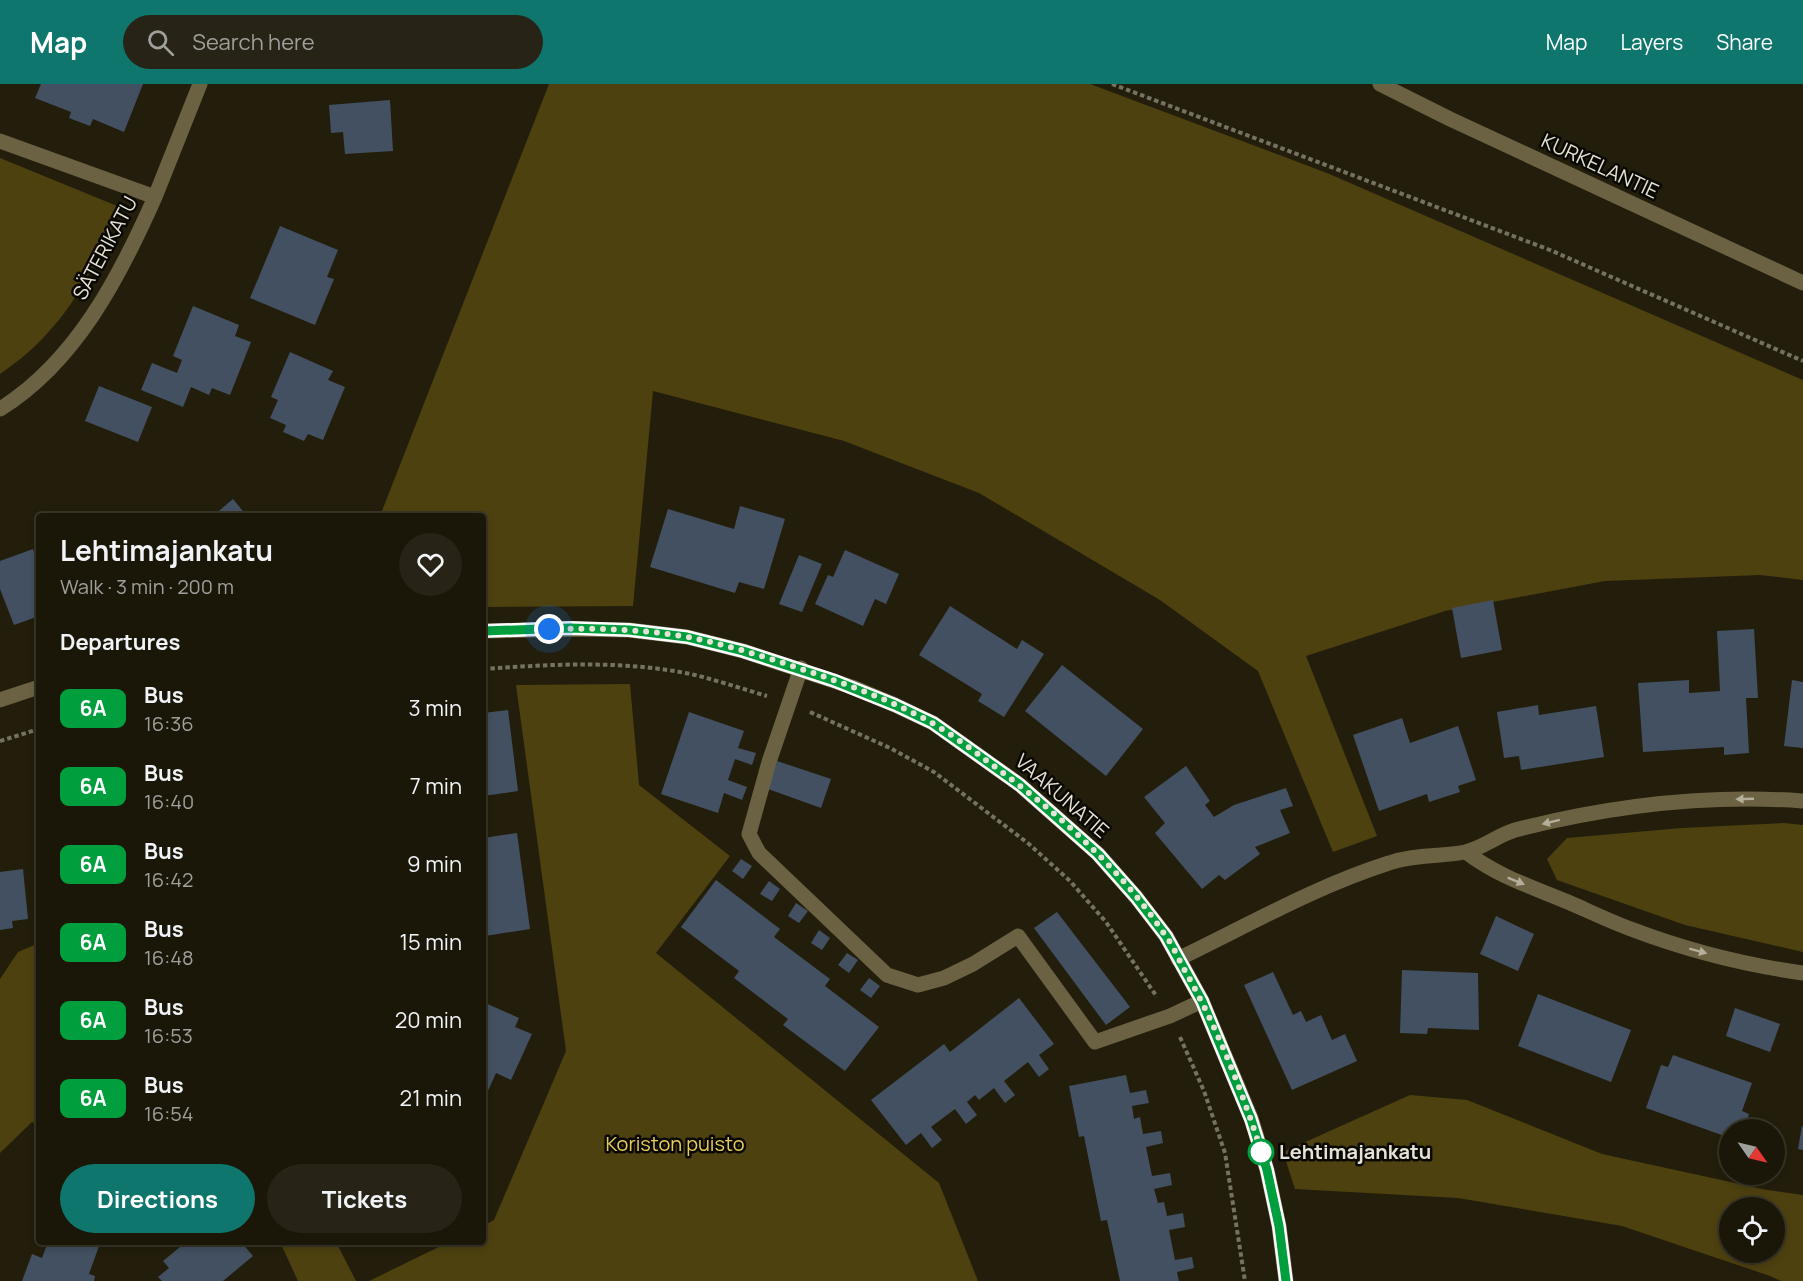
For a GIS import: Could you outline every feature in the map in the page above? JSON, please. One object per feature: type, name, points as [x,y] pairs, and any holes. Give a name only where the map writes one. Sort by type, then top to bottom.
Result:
[{"type":"street","points":[[155,197],[200,84]]},
{"type":"street","name":"KURKELANTIE","points":[[1380,84],[1803,283]]},
{"type":"street","name":"SÄTERIKATU","points":[[0,141],[155,197],[135,242],[88,323],[52,366],[15,400],[0,409]]},
{"type":"street","name":"VAAKUNATIE","points":[[486,631],[570,628],[629,630],[687,637],[743,651],[801,668],[852,687],[933,723],[1020,785],[1098,854],[1136,897],[1166,936],[1202,1001],[1247,1108],[1267,1170],[1279,1226],[1286,1281]]},
{"type":"street","points":[[801,668],[769,762],[749,834],[759,853],[887,975],[918,985],[944,978],[974,964],[1018,936],[1095,1042],[1170,1016],[1202,1001]]},
{"type":"street","points":[[0,700],[36,688]]},
{"type":"street","points":[[1179,959],[1311,895],[1380,866],[1426,855],[1466,852],[1511,831],[1561,819],[1647,804],[1765,798],[1803,801]]},
{"type":"street","points":[[1466,852],[1486,867],[1507,877],[1630,929],[1683,947],[1729,959],[1803,973]]},
{"type":"path","points":[[1112,84],[1550,250],[1803,361]]},
{"type":"path","points":[[486,669],[555,665],[651,668],[695,675],[788,702],[890,748],[934,772],[1029,844],[1071,881],[1106,921],[1170,1016],[1204,1091],[1225,1153],[1242,1248],[1245,1281]]},
{"type":"path","points":[[0,741],[36,730]]},
{"type":"green space","points":[[549,84],[1090,84],[1327,173],[1803,380],[1803,580],[1760,575],[1605,581],[1445,611],[1306,656],[1377,836],[1333,852],[1258,671],[1160,600],[979,493],[844,441],[653,391],[633,606],[486,607],[486,513],[381,513]]},
{"type":"green space","points":[[0,158],[122,208],[91,271],[63,315],[34,347],[0,374]]},
{"type":"green space","name":"Koriston puisto","points":[[630,684],[639,785],[730,856],[656,953],[939,1183],[978,1281],[369,1281],[443,1245],[486,1245],[486,1224],[494,1220],[566,1051],[516,685]]},
{"type":"green space","points":[[1784,823],[1803,825],[1803,952],[1685,925],[1557,880],[1547,859],[1567,838],[1682,828]]},
{"type":"green space","points":[[36,944],[36,1124],[32,1122],[0,1153],[0,979],[18,952]]},
{"type":"green space","points":[[1410,1095],[1467,1100],[1602,1154],[1719,1180],[1719,1185],[1744,1185],[1803,1195],[1803,1281],[1781,1281],[1732,1263],[1785,1263],[1785,1197],[1719,1197],[1719,1259],[1622,1226],[1458,1198],[1295,1189],[1283,1152]]},
{"type":"green space","points":[[281,1245],[338,1245],[356,1281],[298,1281]]},
{"type":"building","points":[[41,84],[143,84],[124,132],[93,119],[90,126],[69,118],[71,112],[35,98]]},
{"type":"building","points":[[390,100],[393,151],[345,154],[343,132],[331,133],[329,105]]},
{"type":"building","points":[[280,226],[338,250],[327,277],[334,279],[315,325],[250,298]]},
{"type":"building","points":[[193,306],[239,325],[235,336],[251,342],[230,395],[212,388],[209,395],[191,387],[183,407],[141,390],[152,363],[177,373],[182,360],[173,356]]},
{"type":"building","points":[[290,352],[333,371],[328,380],[345,387],[323,440],[308,434],[304,441],[283,432],[286,425],[270,418],[278,400],[271,397]]},
{"type":"building","points":[[99,386],[152,407],[138,442],[85,421]]},
{"type":"building","points":[[233,499],[245,513],[217,513]]},
{"type":"building","points":[[740,506],[785,519],[764,589],[739,582],[735,593],[650,567],[668,509],[734,529]]},
{"type":"building","points":[[33,549],[36,559],[36,617],[14,625],[0,589],[0,561]]},
{"type":"building","points":[[845,550],[899,574],[886,604],[875,599],[863,626],[815,604],[828,575],[833,577]]},
{"type":"building","points":[[799,555],[822,564],[802,612],[779,604]]},
{"type":"building","points":[[1493,600],[1502,650],[1461,658],[1452,608]]},
{"type":"building","points":[[950,606],[1017,649],[1022,640],[1044,654],[1004,717],[978,701],[982,694],[919,655]]},
{"type":"building","points":[[1754,629],[1758,698],[1746,698],[1749,753],[1724,755],[1724,747],[1643,752],[1638,683],[1689,680],[1689,693],[1720,691],[1717,631]]},
{"type":"building","points":[[1062,665],[1143,729],[1106,776],[1025,711]]},
{"type":"building","points":[[1792,680],[1803,682],[1803,748],[1784,746]]},
{"type":"building","points":[[1538,705],[1539,715],[1596,706],[1604,757],[1521,770],[1519,756],[1504,758],[1497,712]]},
{"type":"building","points":[[508,710],[518,791],[486,796],[486,713]]},
{"type":"building","points":[[689,712],[744,731],[738,748],[756,753],[752,765],[735,759],[728,780],[747,787],[742,800],[724,793],[718,813],[661,794]]},
{"type":"building","points":[[1402,718],[1410,743],[1458,726],[1476,780],[1458,786],[1460,792],[1429,802],[1427,794],[1379,811],[1353,735]]},
{"type":"building","points":[[777,761],[831,779],[821,808],[768,789]]},
{"type":"building","points":[[1186,766],[1210,801],[1205,805],[1214,817],[1234,805],[1286,788],[1293,806],[1280,810],[1290,833],[1255,847],[1260,854],[1225,880],[1219,875],[1202,889],[1155,833],[1165,823],[1144,797]]},
{"type":"building","points":[[517,833],[530,929],[486,936],[486,838]]},
{"type":"building","points":[[741,859],[752,866],[743,879],[732,871]]},
{"type":"building","points":[[23,869],[28,919],[12,921],[13,928],[0,930],[0,872]]},
{"type":"building","points":[[716,880],[780,929],[774,937],[830,979],[825,986],[879,1027],[845,1071],[783,1025],[788,1019],[734,978],[739,971],[681,927]]},
{"type":"building","points":[[769,881],[780,889],[772,901],[760,894]]},
{"type":"building","points":[[796,903],[808,911],[799,923],[788,916]]},
{"type":"building","points":[[1057,912],[1130,1007],[1106,1025],[1034,928]]},
{"type":"building","points":[[1496,916],[1534,934],[1518,971],[1480,954]]},
{"type":"building","points":[[819,930],[830,938],[822,950],[811,943]]},
{"type":"building","points":[[847,953],[858,960],[849,973],[838,965]]},
{"type":"building","points":[[1402,970],[1478,973],[1479,1030],[1428,1028],[1427,1034],[1400,1033]]},
{"type":"building","points":[[1273,972],[1293,1015],[1301,1011],[1306,1022],[1321,1015],[1332,1040],[1345,1034],[1357,1061],[1292,1090],[1244,985]]},
{"type":"building","points":[[869,978],[880,986],[871,998],[860,990]]},
{"type":"building","points":[[1538,994],[1631,1030],[1611,1082],[1518,1046]]},
{"type":"building","points":[[1019,998],[1054,1044],[1039,1055],[1049,1069],[1039,1077],[1028,1062],[1004,1081],[1015,1095],[1005,1103],[994,1088],[979,1100],[975,1095],[967,1102],[977,1115],[966,1124],[955,1109],[931,1127],[942,1140],[932,1148],[921,1133],[906,1145],[871,1100],[944,1044],[950,1052]]},
{"type":"building","points":[[486,1003],[519,1018],[515,1027],[532,1034],[511,1080],[496,1073],[486,1095]]},
{"type":"building","points":[[1735,1008],[1780,1024],[1770,1052],[1726,1036]]},
{"type":"building","points":[[1673,1055],[1752,1083],[1742,1111],[1749,1114],[1747,1119],[1719,1119],[1719,1134],[1646,1108],[1661,1065],[1668,1067]]},
{"type":"building","points":[[1126,1075],[1130,1093],[1146,1090],[1149,1103],[1132,1106],[1134,1119],[1140,1117],[1143,1134],[1161,1131],[1163,1143],[1146,1147],[1152,1176],[1170,1173],[1172,1185],[1154,1189],[1158,1203],[1164,1202],[1167,1216],[1183,1213],[1185,1227],[1169,1230],[1175,1260],[1192,1257],[1194,1268],[1177,1272],[1179,1281],[1120,1281],[1107,1220],[1101,1221],[1084,1136],[1079,1137],[1069,1086]]},
{"type":"building","points":[[1803,1126],[1803,1150],[1798,1149]]},
{"type":"building","points":[[47,1245],[99,1246],[89,1274],[95,1276],[94,1281],[22,1281],[32,1254],[42,1258]]},
{"type":"building","points":[[182,1245],[244,1245],[253,1256],[223,1281],[162,1281],[158,1277],[169,1268],[163,1261]]},
{"type":"bus line","name":"6A","points":[[486,631],[570,628],[629,630],[687,637],[743,651],[801,668],[852,687],[933,723],[1020,785],[1098,854],[1136,897],[1166,936],[1202,1001],[1251,1119],[1267,1170],[1279,1226],[1286,1281]]},
{"type":"place","name":"Lehtimajankatu","points":[[1261,1152]]},
{"type":"route","points":[[549,629],[629,630],[687,637],[743,651],[801,668],[895,705],[933,723],[971,749],[1020,785],[1098,854],[1136,897],[1166,936],[1202,1001],[1251,1119],[1262,1154],[1261,1152]]}]
